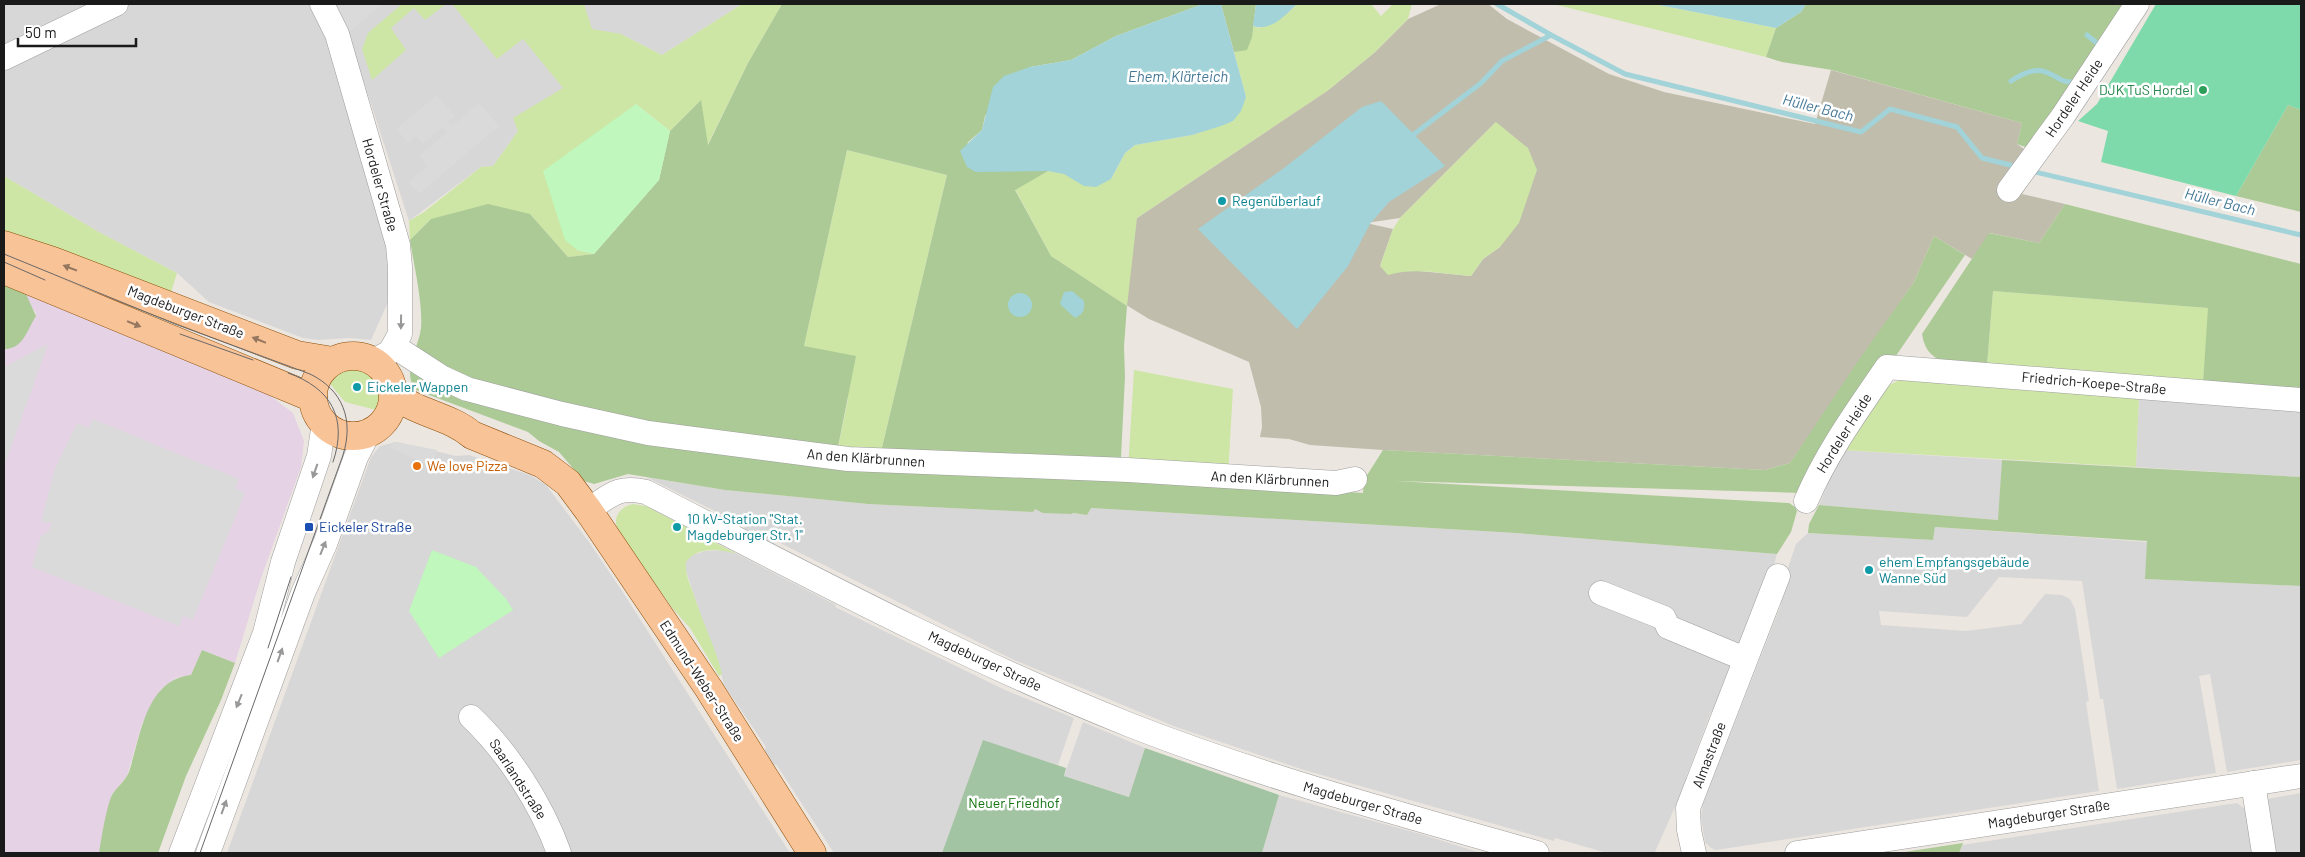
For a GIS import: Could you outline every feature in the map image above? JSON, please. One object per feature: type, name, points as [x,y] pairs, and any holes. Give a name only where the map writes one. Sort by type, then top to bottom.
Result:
[{"type":"main road","name":"Magdeburger Straße","points":[[4,245],[298,355],[333,361]]},
{"type":"main road","points":[[4,270],[313,398]]},
{"type":"main road","points":[[383,415],[384,354],[353,356],[333,361],[318,378],[313,398],[318,415],[333,430],[347,435],[383,415],[459,436],[472,435],[543,464],[568,483],[588,510]]},
{"type":"main road","name":"Edmund-Weber-Straße","points":[[588,510],[709,690],[812,853]]},
{"type":"street","name":"Hordeler Straße","points":[[322,4],[337,34],[398,245],[400,267],[400,334],[384,354]]},
{"type":"street","name":"Hordeler Heide","points":[[2009,190],[2137,4]]},
{"type":"street","points":[[4,58],[110,5]]},
{"type":"street","name":"An den Klärbrunnen","points":[[384,354],[467,389],[562,414],[648,433],[848,459],[1128,470],[1336,483],[1355,480]]},
{"type":"street","name":"Hordeler Heide","points":[[1806,501],[1817,476],[1836,442],[1887,367]]},
{"type":"street","name":"Friedrich-Koepe-Straße","points":[[1887,367],[2301,400]]},
{"type":"street","points":[[208,853],[303,593],[325,544],[356,457],[383,415]]},
{"type":"street","points":[[181,853],[264,633],[285,555],[319,456],[324,423]]},
{"type":"street","name":"Magdeburger Straße","points":[[588,510],[616,491],[635,489],[646,492],[1004,672],[1107,715],[1280,779],[1537,853]]},
{"type":"street","name":"Almastraße","points":[[1694,853],[1689,830],[1688,808],[1778,576]]},
{"type":"street","points":[[1601,593],[1664,618],[1668,627],[1746,658]]},
{"type":"street","name":"Saarlandstraße","points":[[471,717],[492,736],[542,813],[553,852]]},
{"type":"street","name":"Magdeburger Straße","points":[[1797,853],[2301,776]]},
{"type":"street","points":[[2253,783],[2264,853]]},
{"type":"shaded area","points":[[4,4],[313,4],[330,35],[387,249],[389,300],[371,340],[349,338],[318,340],[303,338],[209,302],[177,273],[97,231],[4,176]]},
{"type":"shaded area","points":[[334,4],[742,4],[662,55],[621,34],[518,131],[493,166],[481,167],[409,221],[348,33]]},
{"type":"shaded area","points":[[339,4],[383,4],[348,33],[336,7]]},
{"type":"shaded area","points":[[1441,4],[1488,4],[1507,19],[1609,74],[1664,92],[1815,124],[1831,70],[2022,123],[2017,144],[2042,162],[2022,194],[2065,204],[2039,243],[1990,233],[1972,259],[1934,236],[1914,282],[1790,463],[1765,470],[1383,450],[1310,445],[1289,439],[1260,437],[1262,427],[1261,407],[1249,362],[1149,319],[1123,303],[1104,214],[1137,218],[1327,91],[1374,53],[1408,19]],"holes":[[[1496,122],[1500,247],[1483,259],[1471,276],[1401,271],[1380,266],[1393,229],[1366,223],[1400,218]]]},
{"type":"shaded area","points":[[437,95],[455,116],[448,122],[452,126],[479,103],[499,126],[419,194],[408,182],[427,166],[419,156],[447,132],[443,127],[423,144],[416,136],[408,143],[396,129]]},
{"type":"shaded area","points":[[26,294],[265,392],[293,413],[304,441],[301,467],[260,581],[235,663],[202,650],[191,675],[176,678],[161,689],[142,724],[127,776],[112,794],[99,853],[4,853],[4,349],[13,347],[35,318],[36,313],[30,305]]},
{"type":"shaded area","points":[[48,344],[4,467],[4,367]]},
{"type":"shaded area","points":[[2139,397],[2301,411],[2301,477],[2136,467]]},
{"type":"shaded area","points":[[93,419],[239,479],[235,488],[245,493],[193,620],[183,616],[179,626],[32,567],[41,536],[49,530],[52,523],[41,522],[54,471],[77,423],[88,428]]},
{"type":"shaded area","points":[[393,442],[437,450],[431,466],[390,448]]},
{"type":"shaded area","points":[[397,442],[456,456],[469,455],[530,475],[546,485],[589,542],[622,591],[790,853],[227,853],[371,457],[380,446]]},
{"type":"shaded area","points":[[1842,450],[2002,460],[1999,520],[1819,505]]},
{"type":"shaded area","points":[[646,477],[725,490],[868,504],[1033,512],[1035,509],[1087,515],[1090,508],[1516,533],[1777,554],[1771,576],[1716,713],[1711,712],[1686,777],[1688,778],[1655,852],[1607,853],[1555,838],[1554,841],[1304,770],[1176,727],[1014,660],[776,541],[774,545],[744,530],[745,526]]},
{"type":"shaded area","points":[[1935,527],[2147,542],[2146,579],[2301,586],[2301,760],[2227,772],[2210,674],[2199,676],[2216,773],[2117,789],[2103,699],[2100,699],[2082,581],[1999,577],[1967,617],[1879,611],[1881,625],[1966,631],[2021,624],[2045,594],[2062,595],[2070,599],[2075,609],[2089,701],[2086,702],[2099,791],[1716,850],[1711,848],[1705,842],[1701,817],[1703,804],[1781,605],[1776,604],[1796,544],[1808,533],[1933,540]]},
{"type":"shaded area","points":[[724,550],[737,554],[836,605],[835,607],[1005,690],[1074,718],[1058,765],[983,741],[942,853],[834,853],[776,764],[773,766],[763,753],[766,747],[724,685],[718,660],[708,637],[685,568],[690,556],[705,551]]},
{"type":"shaded area","points":[[1083,722],[1145,748],[1130,797],[1064,776]]},
{"type":"shaded area","points":[[2301,793],[2301,853],[2273,853],[2267,799]]},
{"type":"shaded area","points":[[1279,795],[1424,835],[1481,853],[1262,853]]},
{"type":"shaded area","points":[[2237,803],[2248,811],[2254,853],[1959,853],[1962,845]]},
{"type":"green space","points":[[402,4],[446,4],[425,20],[414,8],[391,28],[406,50],[372,80],[362,49],[368,33]]},
{"type":"green space","points":[[452,4],[584,4],[592,29],[621,34],[662,55],[742,4],[782,4],[748,63],[707,146],[700,101],[670,131],[636,104],[577,250],[594,254],[568,257],[530,214],[431,219],[410,240],[409,221],[424,212],[481,167],[493,166],[518,131],[513,118],[563,88],[523,39],[497,59]]},
{"type":"green space","points":[[782,4],[1203,4],[1116,36],[1071,60],[1030,67],[985,116],[982,130],[967,143],[1031,169],[1048,171],[1015,190],[1051,256],[1127,306],[1120,477],[1363,493],[1364,480],[1383,450],[1765,470],[1790,463],[1858,361],[1914,282],[1934,236],[1965,255],[1802,493],[1395,481],[1789,503],[1797,511],[1791,532],[1777,554],[1516,533],[1091,508],[1087,515],[1043,513],[1035,509],[1033,512],[868,504],[725,490],[628,474],[594,484],[584,481],[559,452],[539,441],[528,432],[416,390],[410,376],[410,368],[420,335],[421,318],[410,240],[431,219],[488,204],[530,214],[568,257],[594,254],[659,180],[670,131],[701,100],[708,145],[748,63]],"holes":[[[847,150],[947,175],[881,452],[837,452],[856,356],[804,346]]]},
{"type":"green space","points":[[1221,4],[1256,4],[1252,37],[1247,50],[1234,52]]},
{"type":"green space","points":[[1297,4],[1371,4],[1381,16],[1393,4],[1412,4],[1408,19],[1374,53],[1327,91],[1137,218],[1127,306],[1051,256],[1015,189],[1048,171],[1111,179],[1125,153],[1135,145],[1192,135],[1233,121],[1246,97],[1234,52],[1247,49],[1253,26],[1259,28],[1289,12]]},
{"type":"green space","points":[[1553,4],[1654,4],[1776,28],[1766,57]]},
{"type":"green space","points":[[1806,4],[2137,4],[2037,151],[2017,144],[2022,123],[1832,70],[1782,62],[1766,57],[1776,28],[1801,12]]},
{"type":"green space","name":"DJK TuS Hordel","points":[[2156,4],[2301,4],[2301,110],[2288,105],[2236,196],[2101,162],[2108,131],[2078,121],[2097,104]]},
{"type":"green space","points":[[636,104],[670,131],[659,180],[594,254],[577,250],[565,240],[543,171]]},
{"type":"green space","points":[[2288,105],[2301,110],[2301,212],[2236,196]]},
{"type":"green space","points":[[1496,122],[1528,148],[1537,170],[1519,223],[1500,247],[1483,259],[1471,276],[1419,271],[1388,275],[1380,266],[1393,229],[1400,218]]},
{"type":"green space","points":[[847,150],[947,175],[881,452],[837,453],[848,399],[804,346]]},
{"type":"green space","points":[[4,176],[97,231],[177,273],[170,296],[4,236]]},
{"type":"green space","points":[[2065,204],[2301,264],[2301,391],[2203,383],[2208,308],[1993,291],[1987,365],[1955,364],[1937,359],[1930,353],[1925,345],[1922,334],[1989,233],[2039,243]]},
{"type":"green space","points":[[4,285],[26,294],[36,316],[20,342],[16,346],[4,349]]},
{"type":"green space","points":[[1993,291],[2209,308],[2203,383],[1987,365]]},
{"type":"green space","points":[[344,367],[362,369],[375,378],[382,393],[380,411],[345,402],[326,379]]},
{"type":"green space","points":[[1134,370],[1233,389],[1228,476],[1128,470]]},
{"type":"green space","points":[[1904,378],[2139,397],[2136,467],[1842,450],[1885,387]]},
{"type":"green space","points":[[2002,460],[2301,477],[2301,586],[2145,579],[2147,541],[1935,527],[1933,540],[1808,533],[1809,524],[1819,505],[1998,520]]},
{"type":"green space","points":[[628,505],[646,506],[737,554],[717,550],[703,551],[697,553],[686,562],[689,581],[722,674],[719,676],[690,628],[673,609],[618,531],[616,521],[618,513]]},
{"type":"green space","points":[[432,550],[476,567],[506,599],[513,610],[439,658],[409,611]]},
{"type":"green space","points":[[202,650],[235,663],[221,700],[186,776],[158,853],[99,853],[105,817],[111,797],[129,772],[147,712],[154,699],[164,687],[176,679],[191,675]]},
{"type":"green space","name":"Neuer Friedhof","points":[[983,740],[1066,768],[1064,776],[1129,797],[1145,748],[1279,795],[1262,853],[942,853]]},
{"type":"green space","points":[[1963,843],[1959,853],[1898,853]]},
{"type":"water","name":"Ehem. Klärteich","points":[[1203,4],[1221,4],[1246,97],[1241,111],[1233,121],[1192,135],[1135,145],[1125,153],[1111,179],[1096,187],[1084,186],[1064,174],[1048,171],[976,172],[967,167],[960,151],[982,130],[993,87],[1004,76],[1030,67],[1071,60],[1116,36]]},
{"type":"water","points":[[1256,4],[1297,4],[1271,25],[1259,27],[1253,26]]},
{"type":"water","points":[[1654,4],[1806,4],[1801,12],[1776,28]]},
{"type":"water","points":[[1381,101],[1445,166],[1389,202],[1370,224],[1348,266],[1297,329],[1198,229],[1284,168],[1362,107]]},
{"type":"water","points":[[1072,291],[1084,301],[1083,311],[1075,318],[1060,304],[1064,292]]},
{"type":"water","points":[[1020,293],[1028,297],[1032,305],[1028,313],[1020,317],[1012,313],[1008,305],[1012,297]]},
{"type":"waterway","name":"Hüller Bach","points":[[1497,4],[1625,74],[1861,132],[1890,109],[1957,127],[1982,158],[2018,167]]},
{"type":"waterway","points":[[1409,138],[1481,83],[1502,61],[1551,35]]},
{"type":"waterway","points":[[2087,35],[2098,44],[2098,49]]},
{"type":"waterway","points":[[2011,81],[2035,71],[2043,71],[2069,82],[2077,81]]},
{"type":"waterway","name":"Hüller Bach","points":[[2031,171],[2301,235]]},
{"type":"tram line","points":[[4,254],[175,324],[310,374],[331,388],[343,407],[347,430],[343,455],[200,853]]},
{"type":"tram line","points":[[4,262],[45,280]]},
{"type":"tram line","points":[[180,334],[253,360]]},
{"type":"tram line","points":[[288,373],[303,379],[315,387],[325,396],[332,407],[337,418],[338,432],[333,462]]},
{"type":"tram line","points":[[268,648],[291,577]]},
{"type":"place","name":"DJK TuS Hordel","points":[[2203,90]]},
{"type":"place","name":"Regenüberlauf","points":[[1222,201]]},
{"type":"place","name":"Eickeler Wappen","points":[[357,387]]},
{"type":"place","name":"We love Pizza","points":[[417,466]]},
{"type":"place","name":"Eickeler Straße","points":[[309,527]]},
{"type":"place","name":"10 kV-Station \"Stat. Magdeburger Str. 1\"","points":[[677,527]]},
{"type":"place","name":"ehem Empfangsgebäude Wanne Süd","points":[[1869,570]]}]
